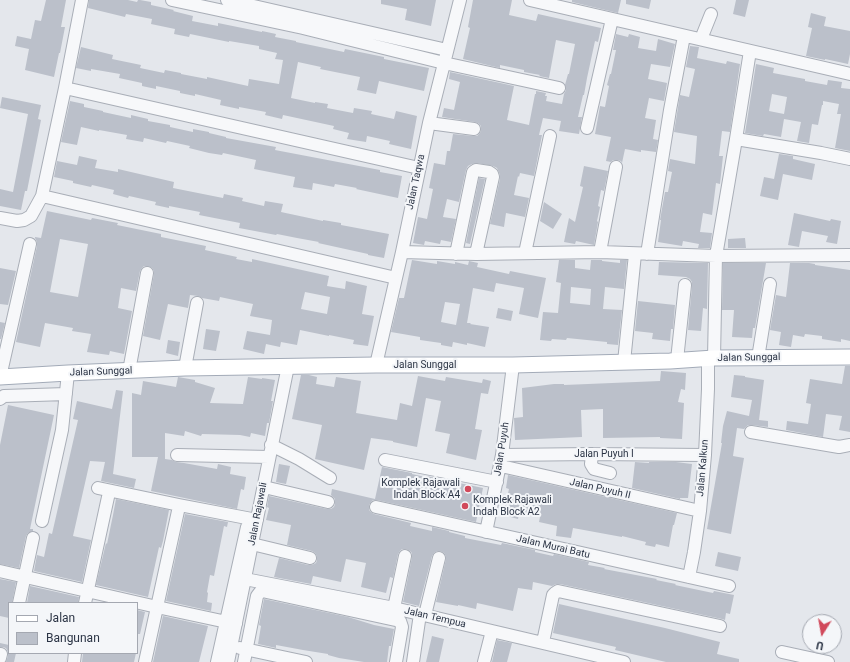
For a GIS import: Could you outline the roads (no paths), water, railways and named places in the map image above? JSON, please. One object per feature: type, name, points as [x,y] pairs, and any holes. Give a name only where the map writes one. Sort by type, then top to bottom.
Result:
[{"type":"main road","name":"Jalan Sunggal","points":[[0,377],[185,368],[376,365],[513,365],[711,358],[850,357]]},
{"type":"street","points":[[0,218],[17,221],[24,220],[31,216],[42,196],[82,0]]},
{"type":"street","points":[[172,0],[229,4],[304,22],[447,50]]},
{"type":"street","name":"Jalan Taqwa","points":[[376,365],[402,252],[429,123],[460,0]]},
{"type":"street","points":[[530,0],[850,74]]},
{"type":"street","points":[[701,39],[711,14]]},
{"type":"street","points":[[587,128],[612,19]]},
{"type":"street","points":[[304,22],[444,63],[559,88]]},
{"type":"street","points":[[624,362],[641,254],[684,36]]},
{"type":"street","name":"Jalan Kalkun","points":[[689,577],[700,511],[705,455],[716,256],[750,51]]},
{"type":"street","points":[[65,88],[419,168]]},
{"type":"street","points":[[429,123],[474,129]]},
{"type":"street","points":[[525,253],[550,136]]},
{"type":"street","points":[[736,139],[850,159]]},
{"type":"street","points":[[600,252],[616,167]]},
{"type":"street","points":[[456,254],[474,172],[476,170],[491,173],[493,177],[476,254]]},
{"type":"street","points":[[42,196],[396,278]]},
{"type":"street","points":[[0,377],[30,244]]},
{"type":"street","points":[[402,252],[476,254],[600,252],[716,256],[850,254]]},
{"type":"street","points":[[129,371],[147,273]]},
{"type":"street","points":[[758,358],[770,284]]},
{"type":"street","points":[[676,360],[685,285]]},
{"type":"street","points":[[185,368],[198,303]]},
{"type":"street","name":"Jalan Puyuh","points":[[486,532],[502,461],[513,365]]},
{"type":"street","name":"Jalan Rajawali","points":[[228,662],[231,646],[231,623],[245,579],[288,366]]},
{"type":"street","points":[[42,521],[62,430],[68,373]]},
{"type":"street","points":[[0,399],[4,396],[66,394]]},
{"type":"street","points":[[751,432],[839,447],[850,445]]},
{"type":"street","points":[[177,455],[270,451],[299,459],[330,478]]},
{"type":"street","points":[[592,454],[591,464],[594,469],[610,473]]},
{"type":"street","name":"Jalan Puyuh I","points":[[502,461],[592,454],[705,455]]},
{"type":"street","points":[[385,460],[497,482]]},
{"type":"street","name":"Jalan Puyuh II","points":[[502,461],[700,511]]},
{"type":"street","points":[[264,487],[328,502]]},
{"type":"street","points":[[98,488],[257,520]]},
{"type":"street","points":[[87,597],[108,497]]},
{"type":"street","name":"Jalan Murai Batu","points":[[376,507],[729,586]]},
{"type":"street","points":[[145,662],[178,511]]},
{"type":"street","points":[[217,662],[231,623],[247,527]]},
{"type":"street","points":[[19,602],[33,538]]},
{"type":"street","points":[[252,544],[310,558]]},
{"type":"street","points":[[394,608],[405,556]]},
{"type":"street","points":[[413,662],[423,615],[439,558]]},
{"type":"street","points":[[0,571],[87,597],[122,602]]},
{"type":"street","name":"Jalan Tempua","points":[[245,579],[394,608],[543,642],[621,662]]},
{"type":"street","points":[[244,662],[258,596],[260,592],[263,591],[400,621],[402,627],[396,662]]},
{"type":"street","points":[[543,642],[553,595],[558,591],[720,626]]},
{"type":"street","points":[[138,604],[231,623]]},
{"type":"street","points":[[484,662],[492,631]]},
{"type":"street","points":[[231,646],[306,662]]},
{"type":"street","points":[[782,652],[828,662]]},
{"type":"place","name":"Komplek Rajawali Indah Block A4","points":[[468,489]]},
{"type":"place","name":"Komplek Rajawali Indah Block A2","points":[[465,506]]}]
